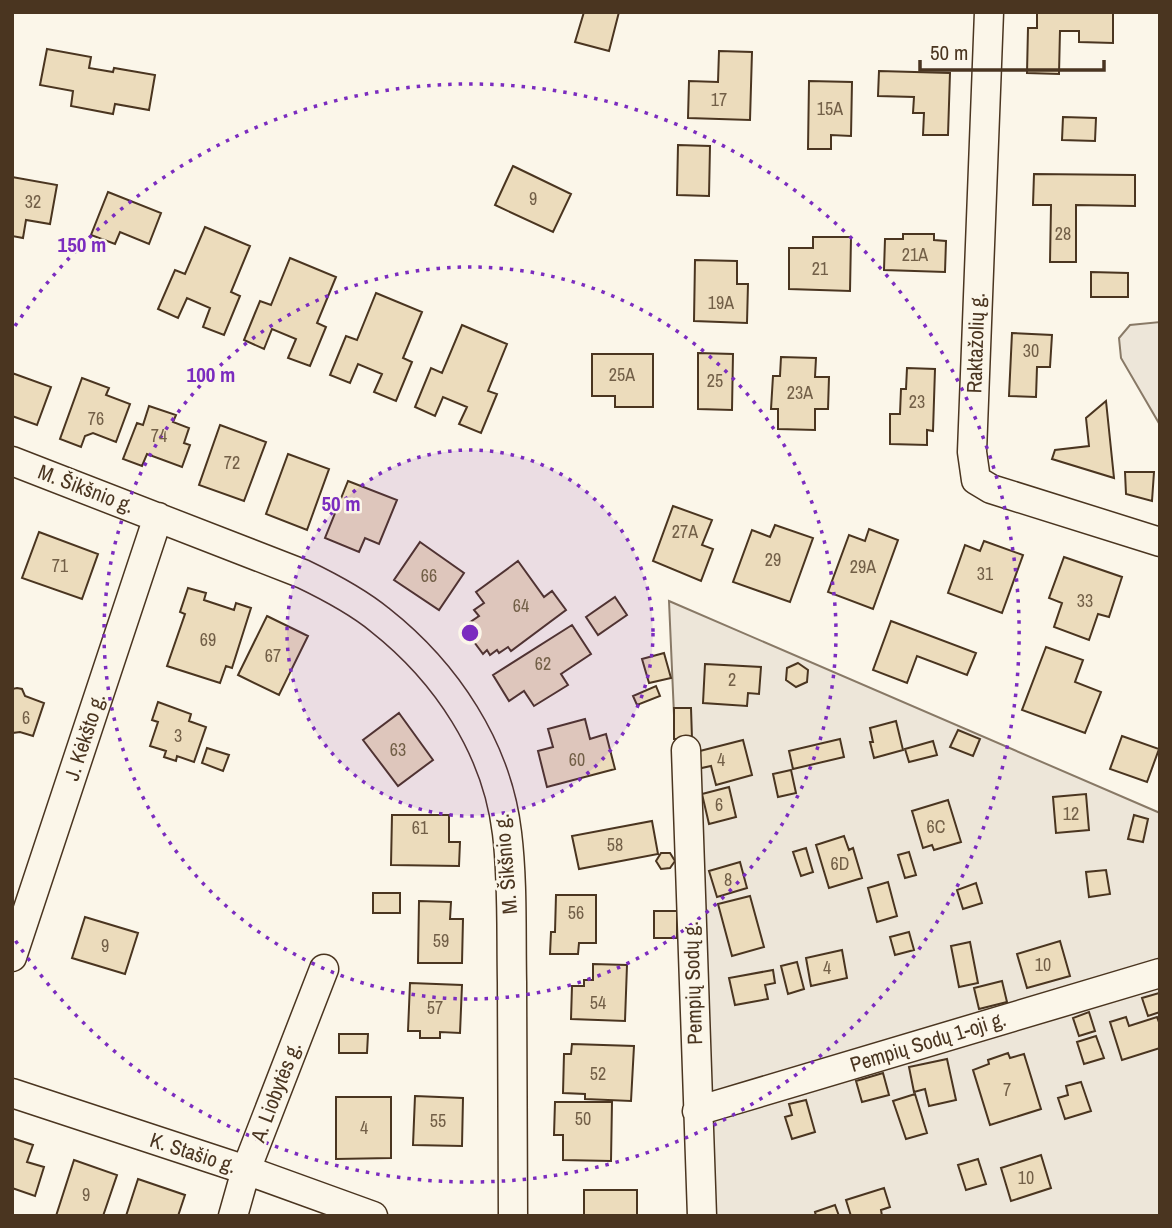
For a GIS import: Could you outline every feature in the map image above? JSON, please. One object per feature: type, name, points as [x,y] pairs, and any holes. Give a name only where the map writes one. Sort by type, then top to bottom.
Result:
[{"type":"street","name":"Raktažolių g.","points":[[989,12],[972,452],[976,480],[991,489],[1160,542]]},
{"type":"street","name":"M. Šikšnio g.","points":[[12,461],[303,574],[342,594],[379,619],[416,651],[444,683],[487,756],[507,832],[511,893],[513,1216]]},
{"type":"street","name":"J. Kėkšto g.","points":[[12,957],[158,517]]},
{"type":"street","name":"Pempių Sodų g.","points":[[686,750],[702,1216]]},
{"type":"street","name":"A. Liobytės g.","points":[[233,1216],[246,1170],[324,969]]},
{"type":"street","name":"Pempių Sodų 1-oji g.","points":[[697,1111],[1160,973]]},
{"type":"street","name":"K. Stašio g.","points":[[12,1093],[246,1170],[373,1216]]},
{"type":"shaded area","points":[[1160,322],[1160,425],[1121,358],[1119,338],[1130,325]]},
{"type":"shaded area","points":[[669,601],[1160,813],[1160,1216],[696,1216]]},
{"type":"building","points":[[584,12],[619,12],[609,51],[575,42]]},
{"type":"building","points":[[1037,12],[1113,12],[1113,43],[1079,42],[1079,31],[1060,31],[1059,74],[1027,73],[1028,28],[1037,28]]},
{"type":"building","points":[[47,49],[91,57],[89,68],[113,72],[114,68],[155,75],[149,110],[115,104],[113,114],[71,106],[73,91],[40,85]]},
{"type":"building","points":[[719,51],[752,52],[750,120],[688,118],[689,81],[718,82]]},
{"type":"building","points":[[879,71],[950,73],[948,135],[923,135],[924,113],[913,113],[914,97],[878,96]]},
{"type":"building","points":[[809,81],[852,82],[851,136],[831,135],[831,149],[808,149]]},
{"type":"building","points":[[1063,117],[1096,118],[1095,141],[1062,140]]},
{"type":"building","points":[[678,145],[710,146],[709,196],[677,195]]},
{"type":"building","points":[[513,166],[571,194],[553,232],[495,205]]},
{"type":"building","points":[[1034,174],[1135,175],[1135,206],[1076,205],[1076,262],[1050,262],[1051,205],[1033,205]]},
{"type":"building","points":[[12,177],[57,185],[50,224],[26,220],[23,238],[12,236]]},
{"type":"building","points":[[108,192],[161,213],[149,244],[120,232],[115,244],[91,235]]},
{"type":"building","points":[[205,227],[250,246],[231,292],[240,296],[224,335],[203,327],[210,308],[187,298],[178,318],[158,309],[175,270],[185,274]]},
{"type":"building","points":[[903,234],[934,234],[934,240],[946,241],[945,272],[884,270],[885,239],[903,239]]},
{"type":"building","points":[[813,237],[851,237],[850,291],[789,289],[789,248],[813,248]]},
{"type":"building","points":[[290,258],[336,277],[317,323],[326,327],[310,366],[288,358],[296,339],[272,329],[264,349],[244,340],[260,301],[271,305]]},
{"type":"building","points":[[695,260],[737,261],[737,284],[748,284],[747,323],[694,321]]},
{"type":"building","points":[[1091,272],[1128,273],[1128,297],[1091,297]]},
{"type":"building","points":[[376,293],[422,312],[403,358],[412,362],[396,401],[374,392],[382,374],[358,364],[350,383],[330,375],[346,336],[357,340]]},
{"type":"building","points":[[462,325],[507,344],[488,391],[497,394],[481,433],[459,424],[467,407],[443,397],[435,416],[415,407],[431,368],[442,373]]},
{"type":"building","points":[[1012,333],[1052,335],[1050,367],[1037,367],[1036,397],[1009,396]]},
{"type":"building","points":[[698,353],[733,354],[732,410],[698,409]]},
{"type":"building","points":[[592,354],[653,354],[653,407],[615,407],[615,396],[592,396]]},
{"type":"building","points":[[781,357],[816,358],[815,377],[829,377],[828,409],[815,409],[815,430],[778,429],[778,409],[771,409],[773,376],[780,376]]},
{"type":"building","points":[[907,368],[935,369],[933,431],[927,430],[927,445],[890,444],[890,414],[900,414],[901,389],[906,389]]},
{"type":"building","points":[[12,373],[51,387],[37,425],[12,416]]},
{"type":"building","points":[[82,378],[109,388],[106,395],[130,404],[116,442],[93,433],[85,436],[81,447],[60,439]]},
{"type":"building","points":[[1106,401],[1114,478],[1052,459],[1055,450],[1089,446],[1086,418]]},
{"type":"building","points":[[149,406],[176,415],[173,422],[189,428],[184,443],[190,445],[182,467],[147,454],[142,466],[123,459],[137,423],[143,425]]},
{"type":"building","points":[[220,425],[266,442],[244,501],[199,485]]},
{"type":"building","points":[[288,454],[329,469],[307,530],[266,514]]},
{"type":"building","points":[[1125,472],[1154,472],[1152,501],[1126,494]]},
{"type":"building","points":[[348,481],[397,500],[379,544],[365,538],[359,552],[325,538]]},
{"type":"building","points":[[673,506],[712,520],[702,545],[713,549],[701,581],[653,561]]},
{"type":"building","points":[[775,525],[813,538],[790,602],[733,582],[752,530],[770,537]]},
{"type":"building","points":[[869,529],[898,540],[873,609],[828,592],[849,535],[865,541]]},
{"type":"building","points":[[39,532],[98,554],[82,599],[22,578]]},
{"type":"building","points":[[984,541],[1023,555],[1002,613],[948,593],[965,545],[980,551]]},
{"type":"building","points":[[420,542],[464,573],[439,610],[394,580]]},
{"type":"building","points":[[1064,557],[1122,577],[1109,617],[1098,614],[1089,640],[1054,627],[1062,603],[1049,598]]},
{"type":"building","points":[[518,561],[544,597],[552,591],[566,610],[511,651],[508,647],[499,653],[497,650],[490,655],[487,650],[483,654],[463,627],[479,616],[474,610],[484,603],[476,592]]},
{"type":"building","points":[[188,588],[206,593],[204,600],[234,610],[236,603],[251,608],[232,668],[226,666],[220,683],[167,666],[185,614],[180,612]]},
{"type":"building","points":[[615,597],[627,615],[598,635],[586,617]]},
{"type":"building","points":[[267,616],[308,636],[279,695],[238,675]]},
{"type":"building","points":[[891,621],[976,653],[967,675],[917,656],[907,683],[873,670]]},
{"type":"building","points":[[572,625],[591,654],[561,674],[568,685],[534,706],[524,691],[509,701],[493,675]]},
{"type":"building","points":[[1046,647],[1083,660],[1075,682],[1101,692],[1085,733],[1022,710]]},
{"type":"building","points":[[664,653],[671,678],[649,683],[642,659]]},
{"type":"building","points":[[798,663],[808,670],[807,682],[796,687],[786,680],[787,668]]},
{"type":"building","points":[[705,664],[761,667],[759,694],[748,693],[747,706],[703,703]]},
{"type":"building","points":[[656,686],[660,696],[637,705],[633,696]]},
{"type":"building","points":[[12,689],[22,689],[25,696],[44,703],[33,736],[20,732],[12,733]]},
{"type":"building","points":[[158,702],[191,714],[189,721],[206,727],[194,762],[177,756],[176,761],[164,757],[166,751],[150,746],[158,722],[152,720]]},
{"type":"building","points":[[674,708],[691,708],[692,739],[674,739]]},
{"type":"building","points":[[399,713],[433,760],[398,786],[363,740]]},
{"type":"building","points":[[585,719],[590,739],[606,734],[615,769],[547,787],[538,751],[553,747],[548,729]]},
{"type":"building","points":[[896,721],[903,750],[874,758],[870,728]]},
{"type":"building","points":[[958,730],[980,739],[973,756],[950,747]]},
{"type":"building","points":[[1122,736],[1159,749],[1147,782],[1110,769]]},
{"type":"building","points":[[840,739],[844,757],[793,769],[789,751]]},
{"type":"building","points":[[743,740],[752,775],[716,785],[711,766],[697,769],[692,753]]},
{"type":"building","points":[[933,741],[937,755],[909,762],[905,749]]},
{"type":"building","points":[[207,748],[229,755],[223,771],[202,763]]},
{"type":"building","points":[[791,770],[796,793],[778,797],[773,774]]},
{"type":"building","points":[[729,787],[736,817],[709,824],[702,794]]},
{"type":"building","points":[[1086,794],[1089,830],[1056,833],[1053,797]]},
{"type":"building","points":[[948,800],[961,842],[934,850],[932,845],[923,848],[912,811]]},
{"type":"building","points":[[392,815],[449,815],[449,842],[460,842],[459,866],[391,865]]},
{"type":"building","points":[[1134,815],[1148,819],[1143,842],[1128,839]]},
{"type":"building","points":[[652,821],[658,854],[579,869],[572,836]]},
{"type":"building","points":[[844,836],[849,850],[853,848],[862,878],[829,888],[816,845]]},
{"type":"building","points":[[806,848],[813,872],[801,876],[793,852]]},
{"type":"building","points":[[909,852],[916,875],[905,878],[898,855]]},
{"type":"building","points":[[661,853],[670,853],[675,861],[670,868],[661,869],[656,861]]},
{"type":"building","points":[[740,862],[747,888],[717,897],[709,871]]},
{"type":"building","points":[[1106,870],[1110,894],[1089,897],[1086,872]]},
{"type":"building","points":[[888,882],[897,916],[877,922],[868,888]]},
{"type":"building","points":[[976,883],[982,903],[963,909],[957,890]]},
{"type":"building","points":[[373,893],[400,893],[400,913],[373,913]]},
{"type":"building","points":[[556,895],[596,895],[596,943],[579,943],[578,954],[550,954],[551,932],[555,932]]},
{"type":"building","points":[[750,896],[764,947],[732,956],[718,904]]},
{"type":"building","points":[[419,901],[451,902],[450,919],[463,919],[462,963],[418,963]]},
{"type":"building","points":[[654,911],[677,911],[677,938],[654,938]]},
{"type":"building","points":[[85,917],[138,933],[125,974],[72,958]]},
{"type":"building","points":[[909,932],[914,950],[895,955],[890,937]]},
{"type":"building","points":[[1060,941],[1070,976],[1027,988],[1017,954]]},
{"type":"building","points":[[970,942],[978,983],[959,987],[951,946]]},
{"type":"building","points":[[842,950],[847,978],[811,986],[806,958]]},
{"type":"building","points":[[797,962],[804,989],[788,994],[781,966]]},
{"type":"building","points":[[593,964],[627,965],[625,1021],[571,1019],[572,986],[584,986],[584,980],[593,980]]},
{"type":"building","points":[[773,970],[775,983],[765,985],[768,999],[735,1005],[729,978]]},
{"type":"building","points":[[1002,981],[1007,1002],[979,1009],[974,988]]},
{"type":"building","points":[[410,983],[462,985],[460,1033],[440,1032],[440,1038],[420,1038],[420,1031],[408,1031]]},
{"type":"building","points":[[1159,993],[1160,1012],[1148,1016],[1142,998]]},
{"type":"building","points":[[1089,1012],[1095,1031],[1079,1036],[1073,1018]]},
{"type":"building","points":[[1126,1017],[1129,1026],[1157,1017],[1160,1025],[1160,1048],[1122,1060],[1110,1022]]},
{"type":"building","points":[[339,1034],[368,1034],[367,1053],[339,1053]]},
{"type":"building","points":[[1096,1036],[1104,1058],[1084,1064],[1077,1042]]},
{"type":"building","points":[[572,1044],[634,1046],[631,1101],[585,1099],[585,1094],[563,1093],[564,1054],[571,1054]]},
{"type":"building","points":[[1008,1053],[1010,1058],[1024,1054],[1041,1109],[990,1125],[973,1070],[989,1064],[988,1060]]},
{"type":"building","points":[[947,1059],[956,1100],[929,1106],[925,1089],[914,1092],[909,1067]]},
{"type":"building","points":[[883,1073],[889,1095],[862,1102],[856,1081]]},
{"type":"building","points":[[1081,1082],[1091,1111],[1065,1119],[1058,1098],[1068,1095],[1066,1086]]},
{"type":"building","points":[[915,1094],[927,1133],[906,1139],[893,1101]]},
{"type":"building","points":[[415,1096],[463,1098],[462,1146],[413,1145]]},
{"type":"building","points":[[336,1097],[391,1097],[391,1158],[336,1159]]},
{"type":"building","points":[[806,1100],[815,1132],[792,1139],[785,1117],[792,1115],[789,1104]]},
{"type":"building","points":[[555,1102],[612,1102],[611,1161],[563,1160],[563,1135],[554,1135]]},
{"type":"building","points":[[12,1138],[33,1145],[27,1162],[44,1167],[35,1196],[12,1188]]},
{"type":"building","points":[[1041,1155],[1051,1188],[1011,1201],[1001,1168]]},
{"type":"building","points":[[978,1159],[986,1184],[966,1190],[958,1165]]},
{"type":"building","points":[[74,1160],[117,1175],[103,1216],[56,1216]]},
{"type":"building","points":[[138,1179],[185,1195],[178,1216],[126,1216]]},
{"type":"building","points":[[884,1188],[890,1207],[881,1210],[882,1216],[851,1216],[846,1200]]},
{"type":"building","points":[[584,1190],[637,1190],[637,1216],[584,1216]]},
{"type":"building","points":[[835,1205],[839,1216],[816,1216],[815,1212]]}]
